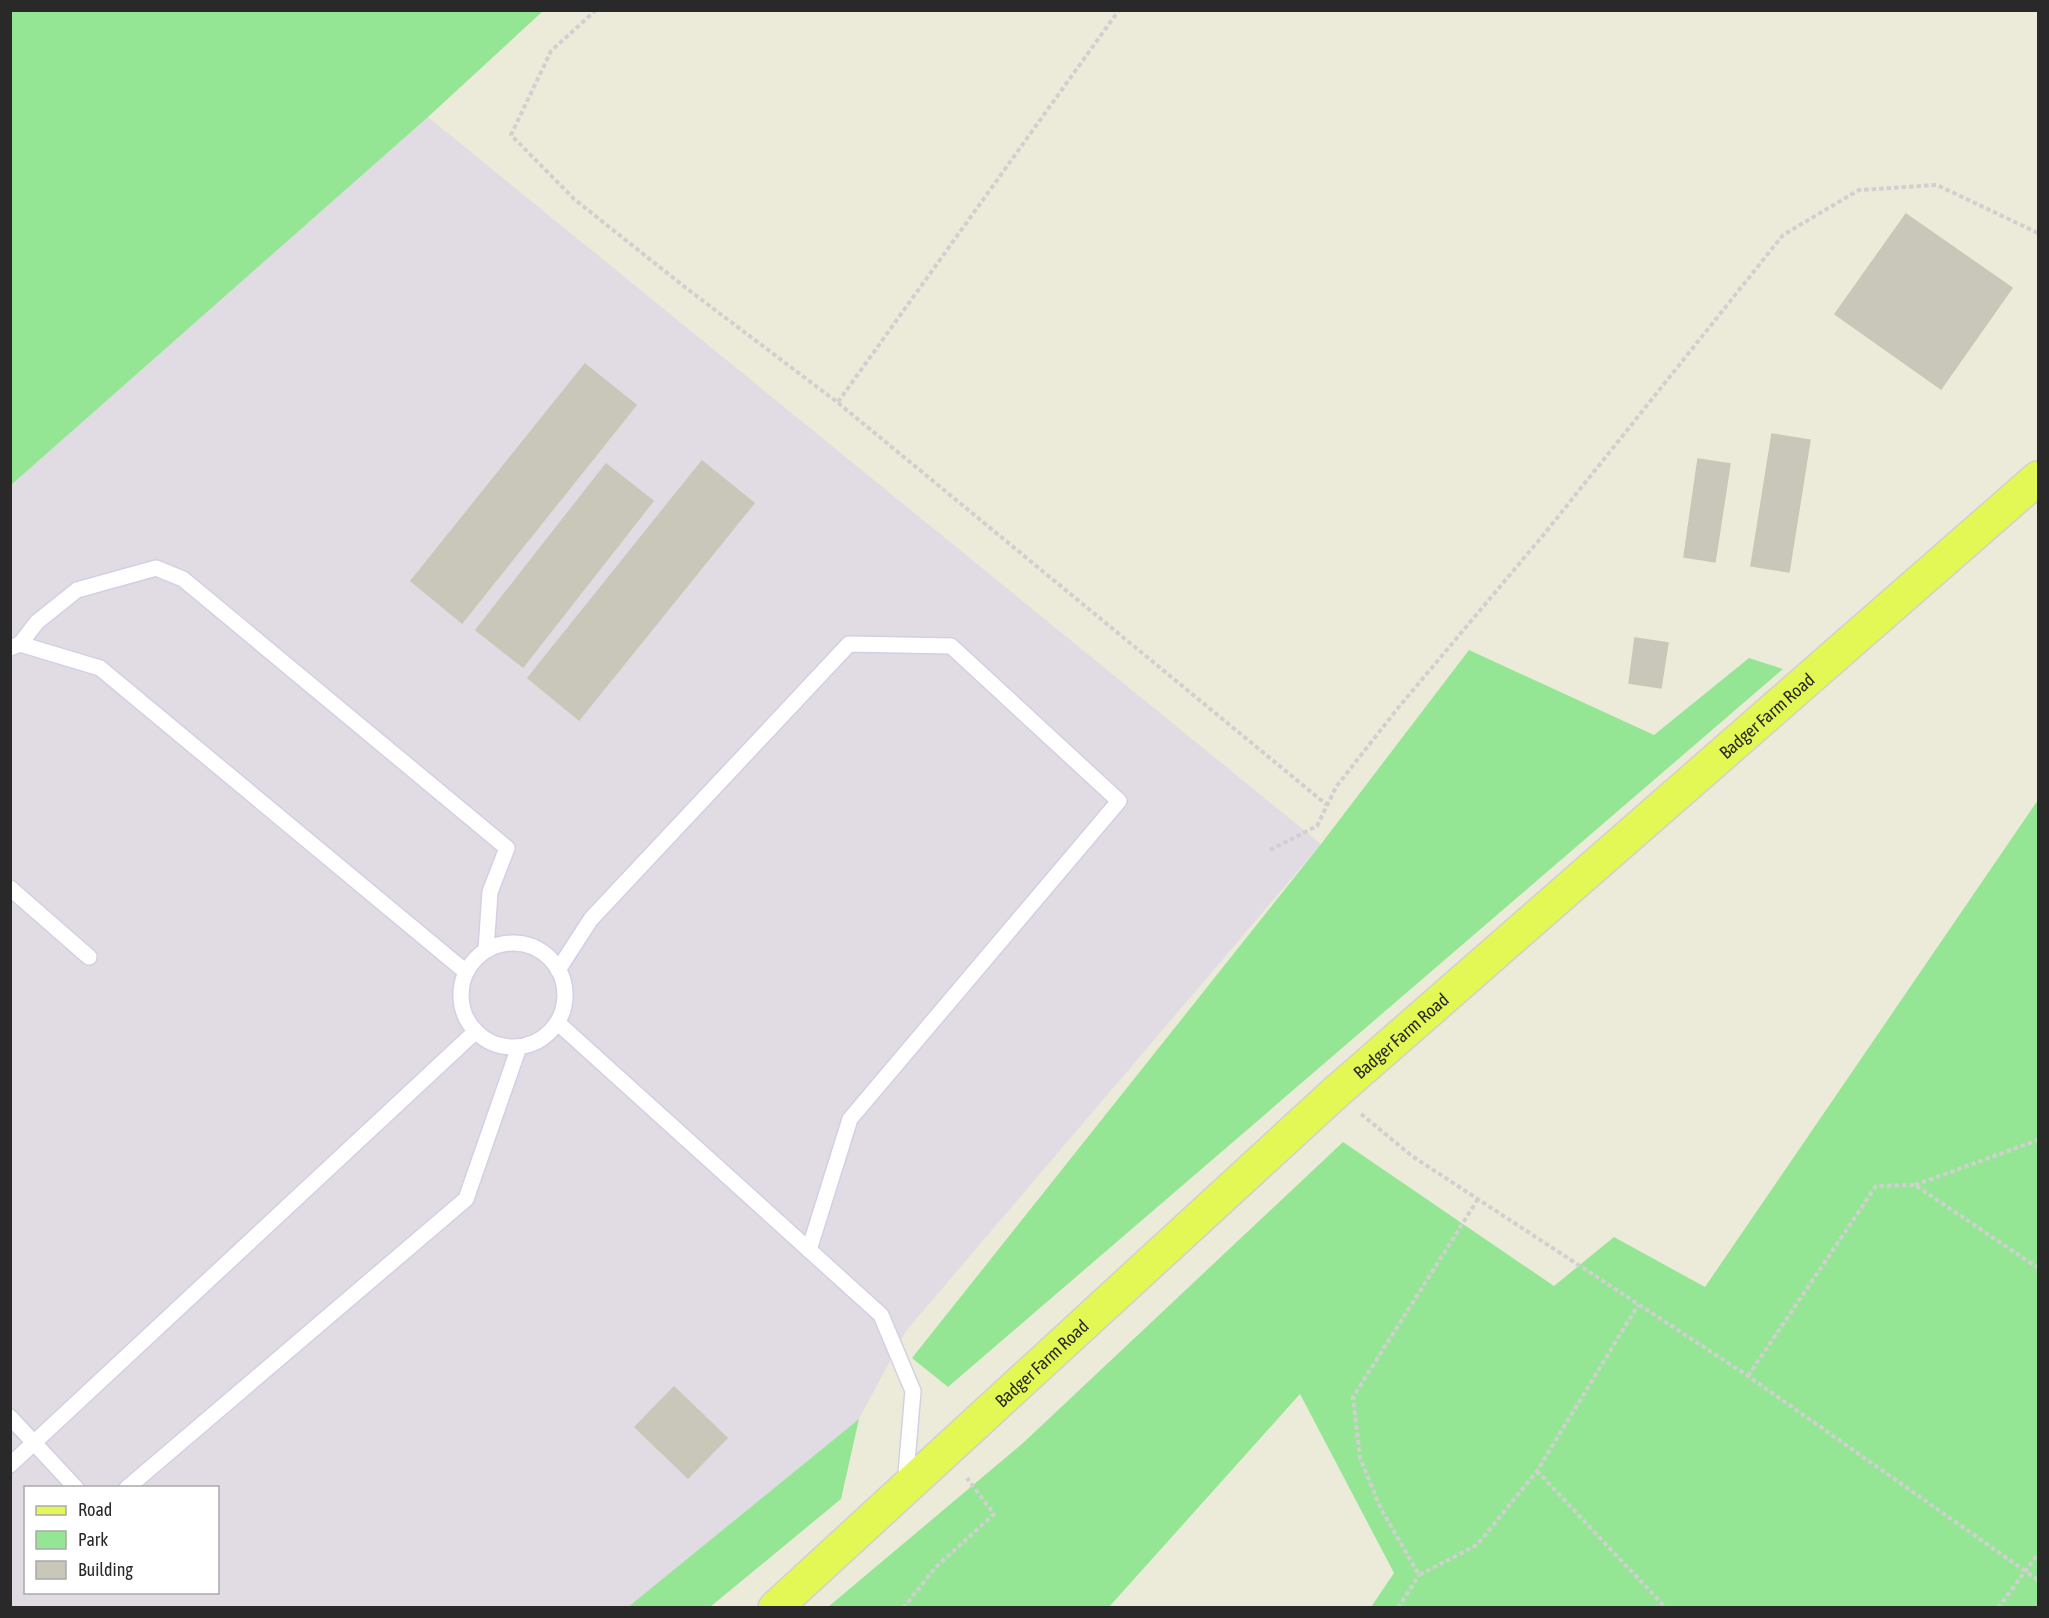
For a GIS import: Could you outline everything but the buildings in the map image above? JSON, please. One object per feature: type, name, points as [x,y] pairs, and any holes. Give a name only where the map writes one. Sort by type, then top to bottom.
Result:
[{"type":"main road","name":"Badger Farm Road","points":[[775,1608],[1335,1093],[2038,478]]},
{"type":"lane","points":[[466,972],[100,668],[15,646],[37,622],[77,590],[156,568],[183,579],[507,848],[490,892],[486,950]]},
{"type":"lane","points":[[558,970],[591,919],[849,644],[951,646],[1119,801],[850,1119],[809,1250]]},
{"type":"lane","points":[[10,888],[89,957]]},
{"type":"lane","points":[[506,944],[526,944],[550,958],[564,982],[565,996],[558,1023],[548,1035],[519,1047],[503,1046],[488,1041],[466,1018],[461,1003],[466,972],[486,950],[506,944]]},
{"type":"lane","points":[[558,1023],[881,1316],[913,1391],[905,1487]]},
{"type":"lane","points":[[10,1465],[476,1031]]},
{"type":"lane","points":[[129,1486],[466,1198],[519,1047]]},
{"type":"lane","points":[[10,1417],[74,1486]]},
{"type":"path","points":[[596,10],[551,51],[511,135],[574,200],[837,402],[1328,805]]},
{"type":"path","points":[[837,402],[1119,10]]},
{"type":"path","points":[[1270,850],[1317,826],[1336,787],[1398,708],[1545,533],[1783,235],[1859,190],[1937,184],[2038,233]]},
{"type":"path","points":[[1335,1093],[1412,1156],[1748,1376],[2038,1580]]},
{"type":"path","points":[[1748,1376],[1876,1186],[1915,1185],[2038,1140]]},
{"type":"path","points":[[1915,1185],[2038,1268]]},
{"type":"path","points":[[1419,1575],[1381,1509],[1360,1458],[1353,1397],[1478,1199]]},
{"type":"path","points":[[1398,1608],[1419,1575],[1477,1545],[1537,1471],[1638,1305]]},
{"type":"path","points":[[903,1608],[936,1568],[994,1514],[946,1449]]},
{"type":"path","points":[[1537,1471],[1666,1608]]},
{"type":"path","points":[[1998,1608],[2038,1554]]},
{"type":"shaded area","points":[[428,117],[1321,844],[906,1331],[859,1419],[628,1607],[11,1607],[10,485]]},
{"type":"green space","points":[[11,10],[543,11],[428,117],[11,485]]},
{"type":"green space","points":[[1469,650],[1654,735],[1749,658],[1783,669],[948,1387],[912,1358],[1321,844]]},
{"type":"green space","points":[[2038,800],[2038,1607],[1371,1607],[1394,1573],[1300,1394],[1109,1607],[828,1607],[1023,1443],[1343,1142],[1554,1286],[1614,1237],[1705,1287]]},
{"type":"green space","points":[[859,1419],[841,1499],[710,1607],[628,1607]]}]
